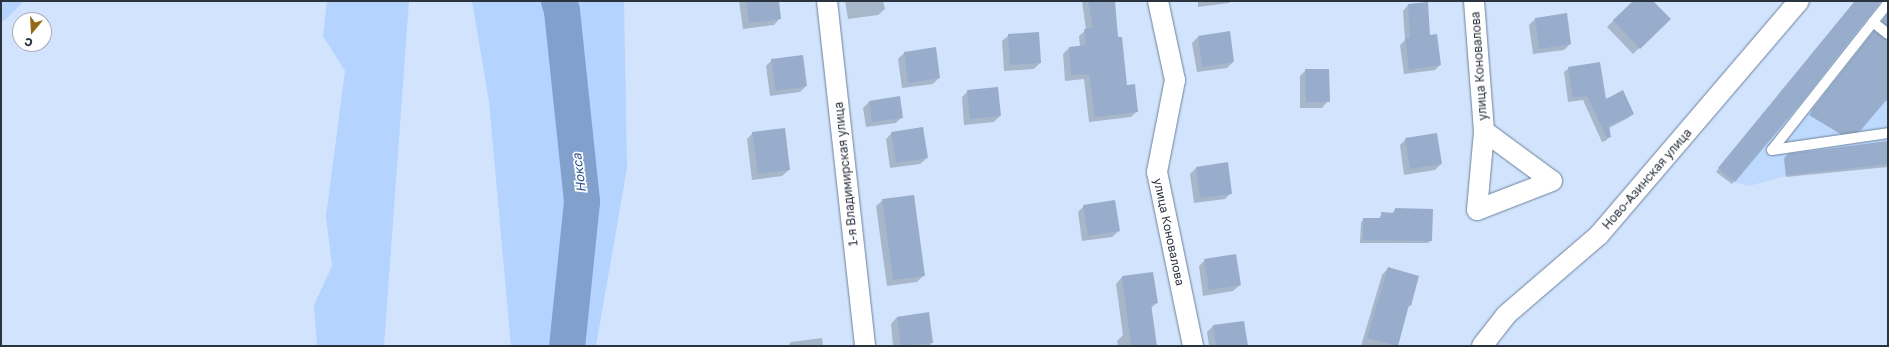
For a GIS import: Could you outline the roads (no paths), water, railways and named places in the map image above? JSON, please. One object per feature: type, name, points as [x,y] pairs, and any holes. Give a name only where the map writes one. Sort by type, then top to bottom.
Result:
[{"type":"street","name":"1-я Владимирская улица","points":[[827,1],[865,346]]},
{"type":"street","name":"улица Коновалова","points":[[1158,1],[1175,80],[1157,172],[1193,346]]},
{"type":"street","name":"улица Коновалова","points":[[1474,1],[1484,131]]},
{"type":"street","name":"Ново-Азинская улица","points":[[1482,346],[1506,315],[1599,235],[1799,1]]},
{"type":"lane","points":[[1888,3],[1772,150],[1888,133]]},
{"type":"lane","points":[[1873,22],[1888,34]]},
{"type":"waterway","name":"Нокса","points":[[559,1],[562,11],[582,202],[567,346]]}]
